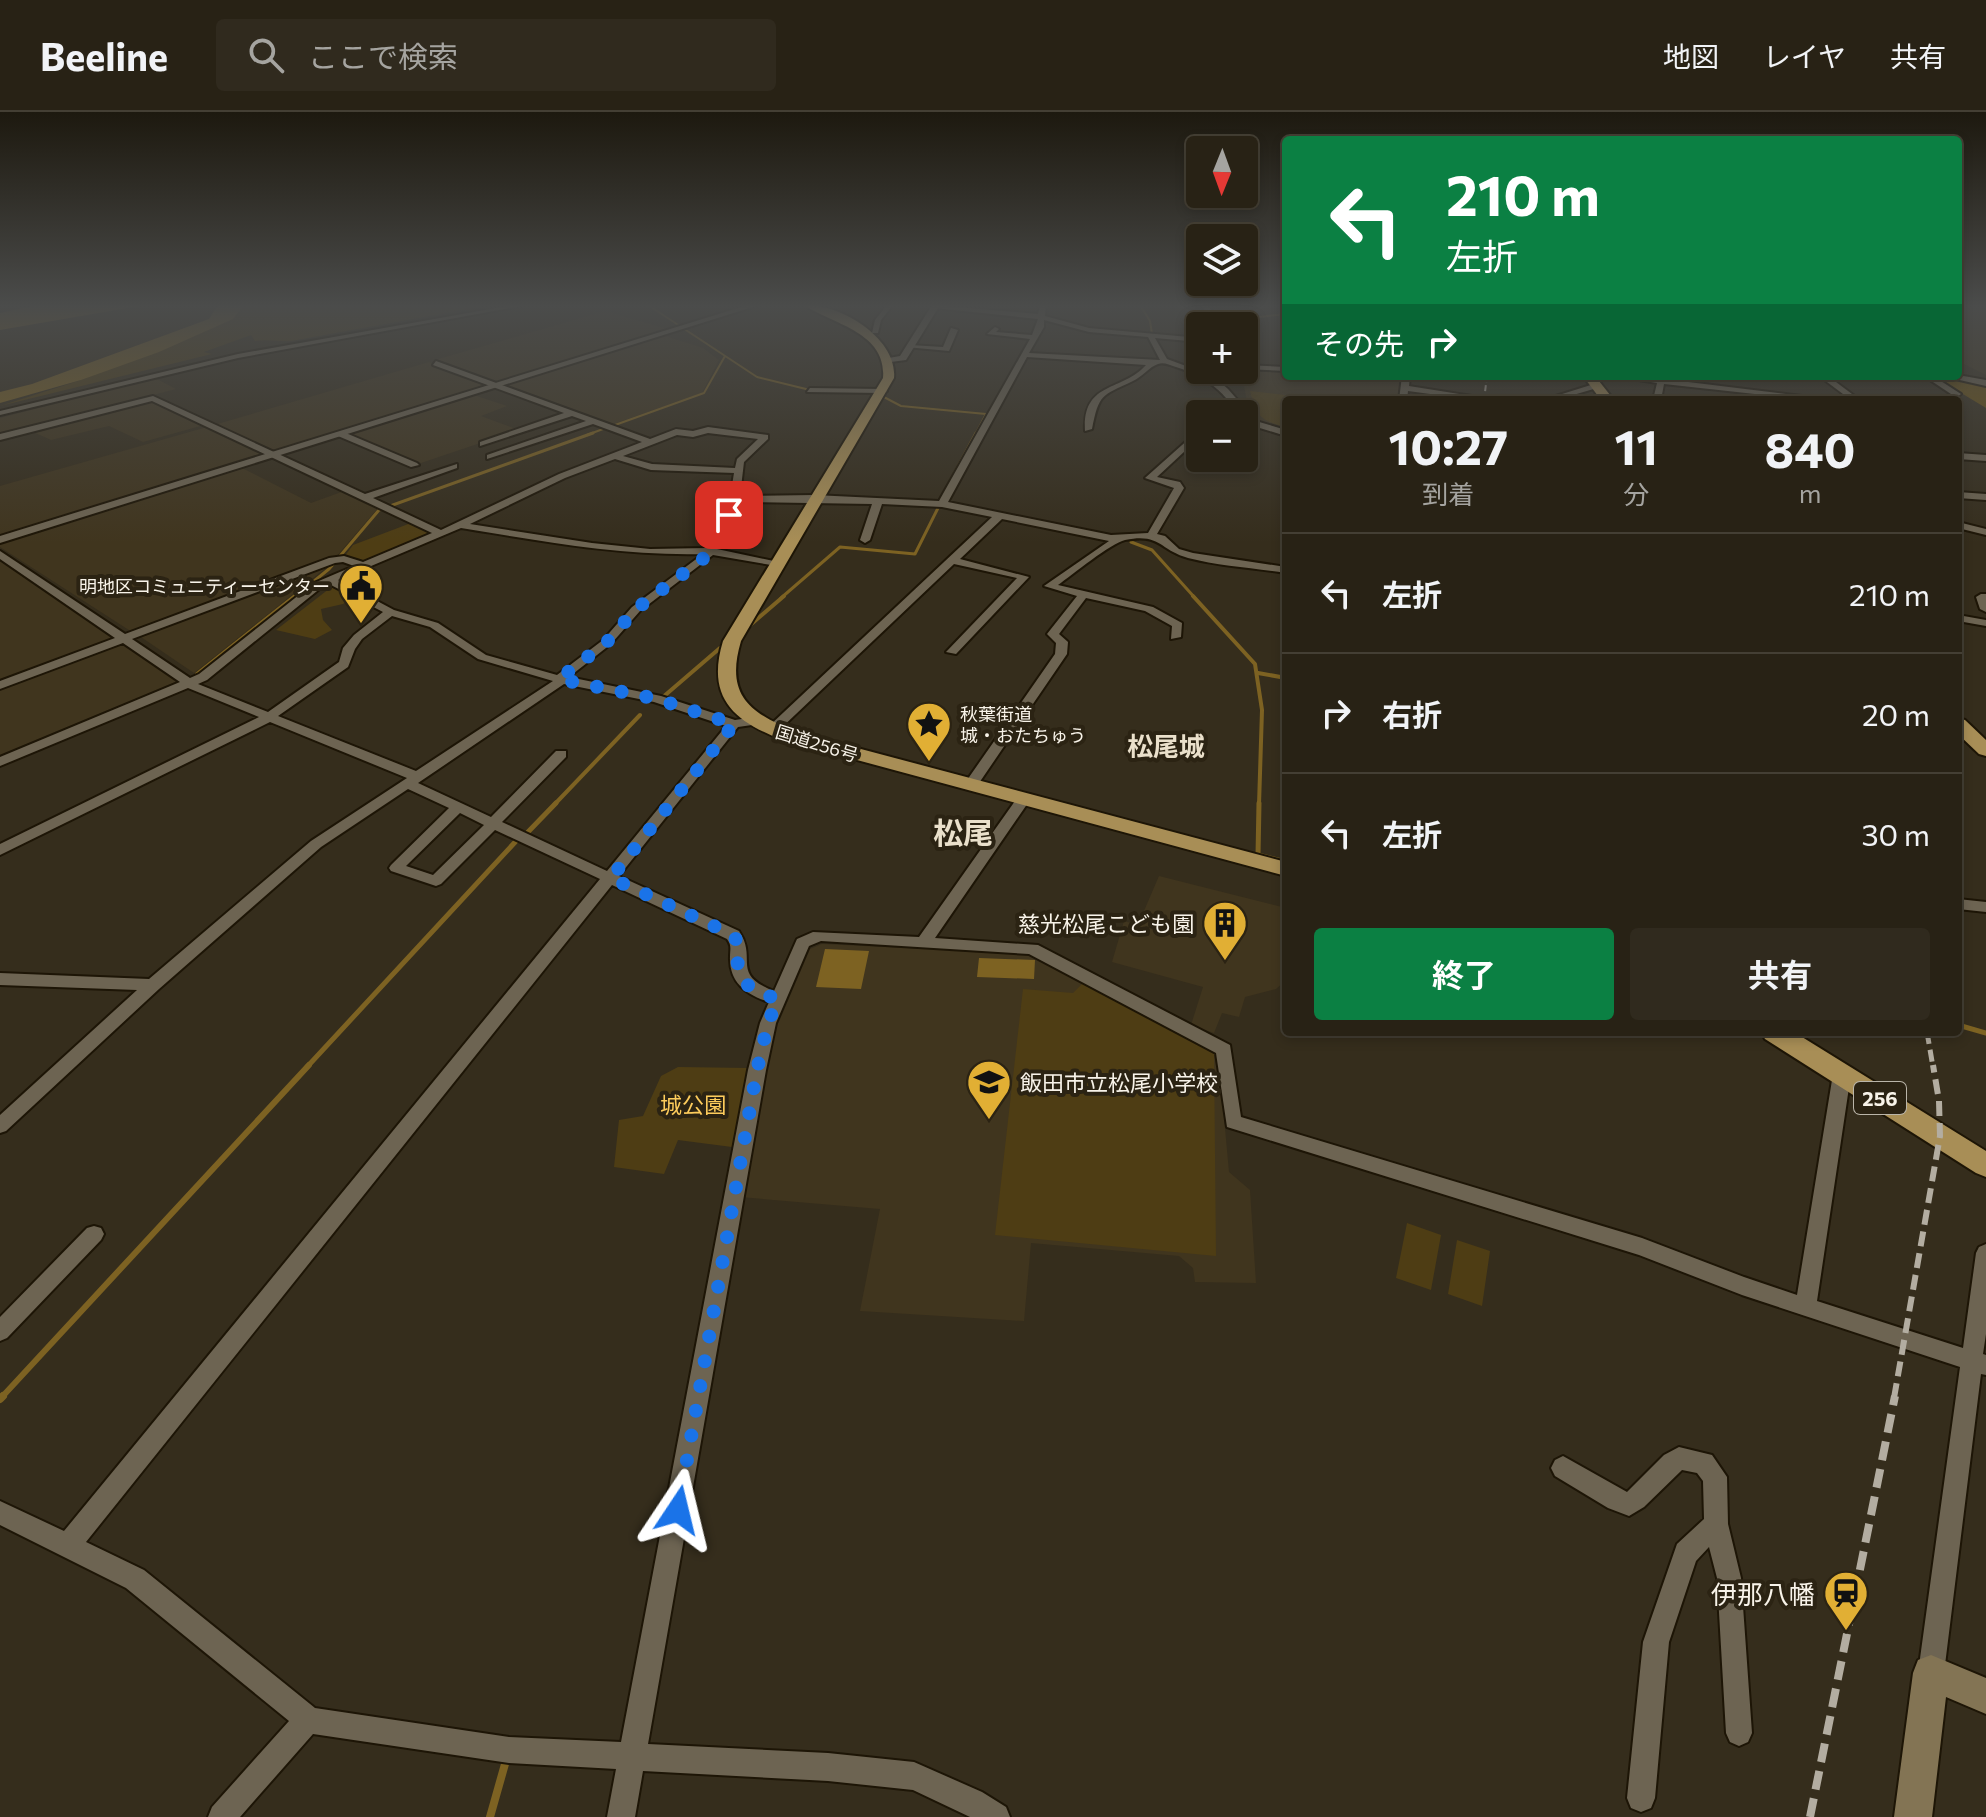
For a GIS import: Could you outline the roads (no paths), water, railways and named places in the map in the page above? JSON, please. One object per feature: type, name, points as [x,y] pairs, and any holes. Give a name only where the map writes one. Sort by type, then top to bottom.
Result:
[{"type":"highway","name":"国道256号","points":[[882,385],[819,499],[732,641],[724,661],[728,692],[754,725],[1282,868]]},
{"type":"highway","name":"256","points":[[1780,1036],[1986,1165]]},
{"type":"main road","points":[[1913,1817],[1931,1673],[1986,1696]]},
{"type":"street","points":[[0,413],[119,385]]},
{"type":"street","points":[[0,540],[495,385],[650,442]]},
{"type":"street","points":[[942,504],[1008,385]]},
{"type":"street","points":[[1088,429],[1098,396],[1116,385]]},
{"type":"street","points":[[1404,396],[1405,385]]},
{"type":"street","points":[[1557,396],[1586,385]]},
{"type":"street","points":[[1693,385],[1794,396]]},
{"type":"street","points":[[1405,388],[1464,396]]},
{"type":"street","points":[[810,390],[877,393]]},
{"type":"street","points":[[0,437],[153,398],[440,533]]},
{"type":"street","points":[[483,444],[572,413]]},
{"type":"street","points":[[490,457],[594,421]]},
{"type":"street","points":[[1258,422],[1282,431]]},
{"type":"street","points":[[0,762],[191,683],[211,672],[328,579],[460,525],[525,491],[676,432],[693,434],[708,430],[765,437],[740,461],[735,499],[723,531],[710,551],[636,609],[607,642],[561,680],[316,844],[153,985],[0,1126]]},
{"type":"street","points":[[341,434],[414,465]]},
{"type":"street","points":[[1151,536],[1179,488],[1177,484],[1150,478],[1186,445]]},
{"type":"street","points":[[612,455],[651,467],[739,471]]},
{"type":"street","points":[[1962,456],[1986,458]]},
{"type":"street","points":[[363,498],[454,466]]},
{"type":"street","points":[[1962,495],[1986,497]]},
{"type":"street","points":[[735,499],[942,504],[1119,538],[1151,536],[1161,538],[1175,551],[1192,556],[1282,569]]},
{"type":"street","points":[[865,540],[878,501]]},
{"type":"street","points":[[68,1545],[611,878],[754,725],[998,517]]},
{"type":"street","points":[[460,525],[607,548],[650,552],[710,551],[779,565]]},
{"type":"street","points":[[1962,526],[1986,532]]},
{"type":"street","points":[[1049,586],[1119,538]]},
{"type":"street","points":[[0,554],[191,683],[222,700],[410,773],[414,778]]},
{"type":"street","points":[[0,685],[340,559],[361,565]]},
{"type":"street","points":[[951,560],[1024,577],[1082,596],[1149,609],[1178,625],[1175,637]]},
{"type":"street","points":[[952,652],[1024,577]]},
{"type":"street","points":[[328,579],[390,612],[434,625],[482,657],[561,680],[657,699],[754,725]]},
{"type":"street","points":[[972,783],[1061,654],[1064,647],[1053,634],[1082,596]]},
{"type":"street","points":[[1986,597],[1981,597],[1986,609]]},
{"type":"street","points":[[0,850],[268,718],[344,664],[349,648],[358,637],[390,612]]},
{"type":"street","points":[[1962,619],[1986,623]]},
{"type":"street","points":[[459,806],[396,868],[436,881],[561,754]]},
{"type":"street","points":[[414,778],[410,785],[733,935],[739,944],[735,966],[741,978],[756,993],[778,999]]},
{"type":"street","points":[[924,942],[1025,797]]},
{"type":"street","points":[[1962,904],[1986,907]]},
{"type":"street","points":[[621,1817],[757,1070],[768,1023],[808,938],[819,936],[1032,949],[1224,1050],[1233,1122],[1642,1247],[1742,1286],[1979,1363]]},
{"type":"street","points":[[0,979],[153,985]]},
{"type":"street","points":[[1806,1306],[1842,1074]]},
{"type":"street","points":[[0,1331],[94,1234]]},
{"type":"street","points":[[1931,1673],[1979,1363],[1986,1253]]},
{"type":"street","points":[[1563,1468],[1616,1500],[1629,1504],[1644,1495],[1670,1464],[1679,1458],[1704,1463],[1715,1477],[1716,1524],[1729,1578],[1739,1733]]},
{"type":"street","points":[[0,1513],[135,1579],[308,1719],[509,1750],[828,1767],[914,1776],[972,1802],[996,1817]]},
{"type":"street","points":[[1641,1798],[1656,1642],[1686,1553],[1716,1524]]},
{"type":"street","points":[[222,1817],[308,1719]]},
{"type":"waterway","points":[[615,425],[704,393],[709,385]]},
{"type":"waterway","points":[[788,385],[806,389]]},
{"type":"waterway","points":[[1226,385],[1236,400]]},
{"type":"waterway","points":[[880,395],[901,406],[986,414],[975,435]]},
{"type":"waterway","points":[[587,435],[603,429]]},
{"type":"waterway","points":[[293,598],[329,569],[379,510],[593,433]]},
{"type":"waterway","points":[[939,502],[976,433]]},
{"type":"waterway","points":[[781,598],[840,547],[915,554],[939,506]]},
{"type":"waterway","points":[[1131,542],[1152,550],[1195,598]]},
{"type":"waterway","points":[[197,674],[295,596]]},
{"type":"waterway","points":[[749,626],[784,596]]},
{"type":"waterway","points":[[1193,596],[1255,664],[1262,710],[1259,805]]},
{"type":"waterway","points":[[663,697],[720,648]]},
{"type":"waterway","points":[[1258,673],[1282,677]]},
{"type":"waterway","points":[[554,805],[640,715]]},
{"type":"waterway","points":[[528,832],[556,803]]},
{"type":"waterway","points":[[1259,803],[1258,855],[1282,861]]},
{"type":"waterway","points":[[307,1067],[517,840]]},
{"type":"waterway","points":[[1962,1026],[1986,1033]]},
{"type":"waterway","points":[[1,1398],[309,1065]]},
{"type":"waterway","points":[[490,1817],[505,1764]]},
{"type":"railway","points":[[1484,396],[1486,385]]},
{"type":"railway","points":[[1928,1036],[1933,1067]]},
{"type":"railway","points":[[1894,1398],[1940,1136],[1939,1101],[1933,1065]]},
{"type":"railway","points":[[1810,1817],[1895,1396]]},
{"type":"place","name":"明地区コミュニティーセンター","points":[[361,625]]},
{"type":"place","name":"秋葉街道 城・おたちゅう","points":[[929,763]]},
{"type":"place","name":"慈光松尾こども園","points":[[1225,962]]},
{"type":"place","name":"飯田市立松尾小学校","points":[[989,1121]]},
{"type":"place","name":"伊那八幡","points":[[1846,1632]]},
{"type":"district","name":"松尾城","points":[[1166,745]]},
{"type":"district","name":"松尾","points":[[963,831]]},
{"type":"park label","name":"城公園","points":[[693,1104]]}]
